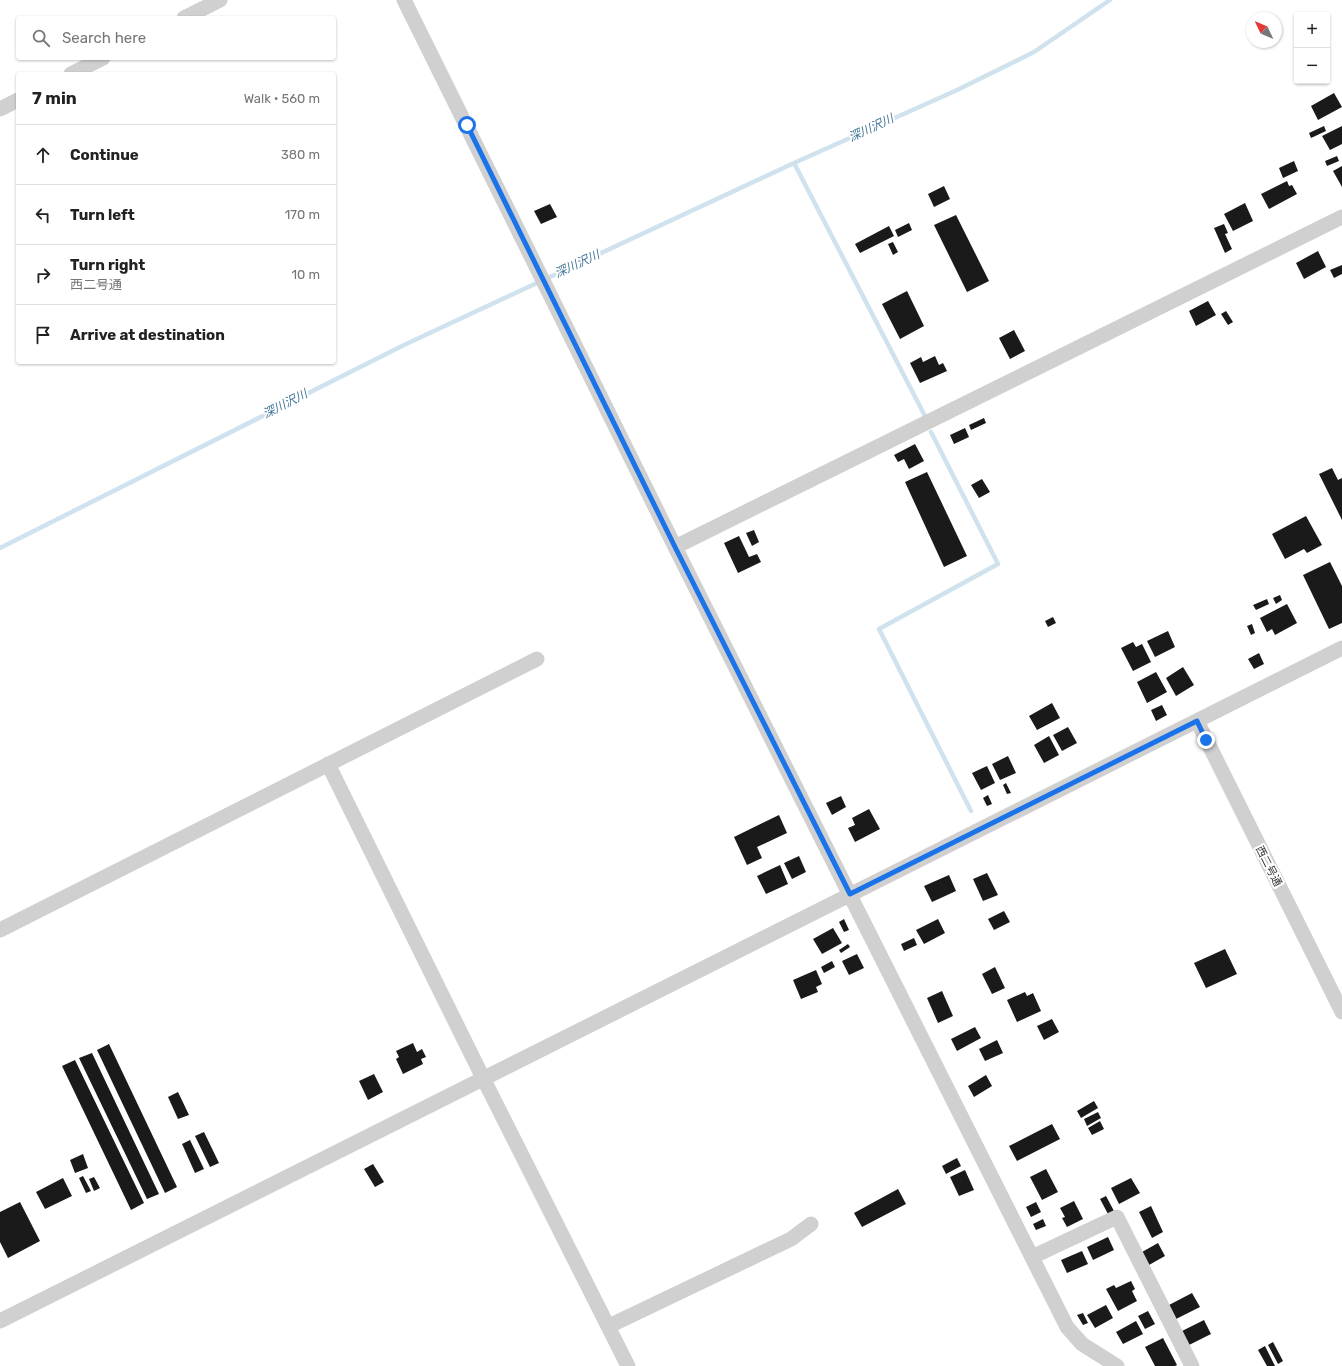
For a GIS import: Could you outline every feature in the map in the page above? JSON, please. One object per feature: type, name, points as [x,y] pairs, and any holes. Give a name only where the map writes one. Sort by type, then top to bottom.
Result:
[{"type":"street","points":[[188,16],[220,0]]},
{"type":"street","points":[[404,0],[675,547],[1067,1327],[1082,1344],[1117,1366]]},
{"type":"street","points":[[75,72],[99,60]]},
{"type":"street","points":[[0,109],[16,101]]},
{"type":"street","points":[[675,547],[1341,221]]},
{"type":"street","points":[[0,1320],[1342,648]]},
{"type":"street","points":[[0,930],[537,659]]},
{"type":"street","name":"西二号通","points":[[1197,721],[1342,1012]]},
{"type":"street","points":[[328,764],[483,1078],[628,1366]]},
{"type":"street","points":[[1032,1258],[1117,1217],[1192,1366]]},
{"type":"street","points":[[609,1326],[791,1239],[811,1224]]},
{"type":"building","points":[[1334,93],[1342,107],[1318,120],[1311,106]]},
{"type":"building","points":[[1324,126],[1326,131],[1311,138],[1309,133]]},
{"type":"building","points":[[1342,126],[1342,144],[1330,150],[1322,136]]},
{"type":"building","points":[[1337,156],[1339,161],[1327,166],[1325,161]]},
{"type":"building","points":[[1294,161],[1298,171],[1283,178],[1279,168]]},
{"type":"building","points":[[1342,166],[1342,187],[1333,171]]},
{"type":"building","points":[[1287,181],[1289,186],[1292,185],[1297,194],[1269,209],[1261,194]]},
{"type":"building","points":[[944,186],[950,199],[934,207],[928,194]]},
{"type":"building","points":[[1245,203],[1253,221],[1233,231],[1224,214]]},
{"type":"building","points":[[550,204],[557,217],[541,224],[534,211]]},
{"type":"building","points":[[956,215],[989,281],[967,292],[934,225]]},
{"type":"building","points":[[909,223],[912,230],[898,237],[895,230]]},
{"type":"building","points":[[1224,224],[1228,233],[1225,234],[1232,249],[1225,253],[1214,228]]},
{"type":"building","points":[[889,226],[894,236],[860,253],[855,244]]},
{"type":"building","points":[[893,242],[898,252],[893,255],[888,244]]},
{"type":"building","points":[[1318,251],[1326,267],[1304,279],[1296,263]]},
{"type":"building","points":[[1342,265],[1342,274],[1334,278],[1330,270]]},
{"type":"building","points":[[907,291],[924,326],[900,339],[882,304]]},
{"type":"building","points":[[1208,301],[1216,315],[1196,326],[1189,311]]},
{"type":"building","points":[[1226,311],[1233,322],[1228,325],[1221,314]]},
{"type":"building","points":[[1014,330],[1025,351],[1010,359],[999,338]]},
{"type":"building","points":[[935,356],[939,365],[943,363],[947,371],[920,383],[910,363],[921,357],[923,362]]},
{"type":"building","points":[[984,418],[986,423],[971,430],[969,425]]},
{"type":"building","points":[[965,428],[969,437],[954,444],[950,435]]},
{"type":"building","points":[[915,444],[924,461],[909,469],[904,459],[898,462],[894,455]]},
{"type":"building","points":[[1332,468],[1338,480],[1342,478],[1342,520],[1319,474]]},
{"type":"building","points":[[927,472],[967,556],[944,567],[905,482]]},
{"type":"building","points":[[982,479],[990,492],[979,498],[971,485]]},
{"type":"building","points":[[1306,516],[1322,545],[1307,553],[1304,549],[1285,559],[1272,534]]},
{"type":"building","points":[[754,530],[759,542],[752,546],[746,533]]},
{"type":"building","points":[[739,536],[749,557],[757,554],[761,562],[738,573],[724,543]]},
{"type":"building","points":[[1330,562],[1342,586],[1342,623],[1329,629],[1303,575]]},
{"type":"building","points":[[1280,595],[1282,600],[1276,604],[1273,598]]},
{"type":"building","points":[[1267,599],[1269,604],[1256,610],[1253,605]]},
{"type":"building","points":[[1287,604],[1297,623],[1275,635],[1272,629],[1267,632],[1260,618]]},
{"type":"building","points":[[1053,617],[1056,623],[1048,627],[1045,621]]},
{"type":"building","points":[[1252,624],[1255,633],[1251,635],[1247,626]]},
{"type":"building","points":[[1168,631],[1175,647],[1155,657],[1147,641]]},
{"type":"building","points":[[1133,642],[1136,647],[1142,644],[1151,662],[1133,671],[1121,648]]},
{"type":"building","points":[[1259,653],[1264,664],[1254,669],[1248,659]]},
{"type":"building","points":[[1183,667],[1194,685],[1176,696],[1166,678]]},
{"type":"building","points":[[1156,672],[1167,692],[1147,703],[1137,682]]},
{"type":"building","points":[[1052,703],[1060,718],[1037,730],[1029,716]]},
{"type":"building","points":[[1162,705],[1167,715],[1156,721],[1151,710]]},
{"type":"building","points":[[1068,727],[1077,743],[1062,751],[1053,735]]},
{"type":"building","points":[[1049,736],[1059,755],[1044,763],[1034,745]]},
{"type":"building","points":[[1008,756],[1016,773],[1000,780],[992,764]]},
{"type":"building","points":[[987,766],[995,783],[981,790],[972,773]]},
{"type":"building","points":[[1006,783],[1011,793],[1007,794],[1003,785]]},
{"type":"building","points":[[988,795],[992,804],[987,806],[983,798]]},
{"type":"building","points":[[841,796],[846,807],[832,815],[826,803]]},
{"type":"building","points":[[869,809],[880,829],[855,842],[848,828],[855,825],[852,818]]},
{"type":"building","points":[[779,815],[787,833],[757,847],[762,858],[747,865],[734,837]]},
{"type":"building","points":[[799,856],[806,872],[792,879],[784,863]]},
{"type":"building","points":[[780,865],[788,884],[766,894],[757,876]]},
{"type":"building","points":[[987,873],[998,895],[983,901],[973,879]]},
{"type":"building","points":[[949,875],[956,891],[932,902],[924,886]]},
{"type":"building","points":[[1004,911],[1010,922],[994,930],[988,919]]},
{"type":"building","points":[[844,919],[849,930],[844,932],[839,922]]},
{"type":"building","points":[[938,919],[945,933],[924,944],[916,930]]},
{"type":"building","points":[[833,928],[842,943],[822,954],[813,939]]},
{"type":"building","points":[[914,938],[917,945],[904,951],[901,944]]},
{"type":"building","points":[[848,944],[850,947],[841,953],[839,950]]},
{"type":"building","points":[[1225,949],[1237,974],[1206,988],[1194,963]]},
{"type":"building","points":[[857,954],[864,968],[849,975],[842,961]]},
{"type":"building","points":[[832,961],[835,967],[824,973],[821,967]]},
{"type":"building","points":[[995,967],[1005,988],[992,994],[982,974]]},
{"type":"building","points":[[816,970],[822,984],[816,987],[818,992],[801,999],[793,980]]},
{"type":"building","points":[[942,991],[953,1016],[938,1023],[927,998]]},
{"type":"building","points":[[1025,992],[1027,996],[1033,993],[1041,1011],[1017,1022],[1007,1000]]},
{"type":"building","points":[[1052,1019],[1059,1032],[1044,1040],[1037,1026]]},
{"type":"building","points":[[975,1027],[981,1038],[957,1051],[951,1039]]},
{"type":"building","points":[[997,1040],[1003,1053],[985,1061],[979,1049]]},
{"type":"building","points":[[413,1043],[417,1052],[422,1049],[426,1057],[421,1059],[423,1064],[403,1074],[396,1059],[399,1057],[396,1051]]},
{"type":"building","points":[[109,1044],[177,1187],[165,1193],[97,1050]]},
{"type":"building","points":[[92,1053],[159,1194],[147,1199],[79,1058]]},
{"type":"building","points":[[75,1060],[144,1203],[131,1210],[62,1066]]},
{"type":"building","points":[[374,1074],[383,1092],[368,1100],[359,1081]]},
{"type":"building","points":[[986,1075],[992,1086],[974,1097],[968,1086]]},
{"type":"building","points":[[178,1092],[189,1115],[178,1119],[168,1097]]},
{"type":"building","points":[[1094,1101],[1098,1108],[1081,1118],[1077,1111]]},
{"type":"building","points":[[1098,1112],[1101,1118],[1087,1126],[1084,1119]]},
{"type":"building","points":[[1100,1121],[1104,1129],[1092,1135],[1088,1128]]},
{"type":"building","points":[[1052,1124],[1060,1139],[1017,1161],[1009,1146]]},
{"type":"building","points":[[204,1132],[219,1163],[210,1167],[195,1136]]},
{"type":"building","points":[[190,1140],[204,1169],[195,1173],[182,1144]]},
{"type":"building","points":[[83,1154],[88,1168],[75,1173],[70,1160]]},
{"type":"building","points":[[957,1158],[961,1166],[946,1174],[942,1166]]},
{"type":"building","points":[[373,1164],[384,1182],[375,1187],[364,1169]]},
{"type":"building","points":[[1046,1169],[1058,1192],[1042,1200],[1030,1177]]},
{"type":"building","points":[[965,1170],[974,1190],[959,1196],[950,1177]]},
{"type":"building","points":[[83,1176],[91,1191],[86,1193],[79,1178]]},
{"type":"building","points":[[94,1177],[100,1188],[94,1191],[89,1179]]},
{"type":"building","points":[[63,1178],[72,1196],[45,1209],[36,1192]]},
{"type":"building","points":[[1131,1178],[1140,1193],[1119,1204],[1111,1188]]},
{"type":"building","points":[[898,1189],[906,1204],[862,1227],[854,1213]]},
{"type":"building","points":[[1106,1196],[1114,1211],[1108,1214],[1100,1199]]},
{"type":"building","points":[[1074,1201],[1083,1219],[1067,1227],[1062,1218],[1065,1217],[1060,1208]]},
{"type":"building","points":[[20,1202],[40,1241],[8,1258],[0,1242],[0,1212]]},
{"type":"building","points":[[1036,1202],[1041,1212],[1031,1217],[1026,1207]]},
{"type":"building","points":[[1151,1206],[1163,1232],[1152,1238],[1139,1212]]},
{"type":"building","points":[[1043,1219],[1046,1226],[1036,1230],[1033,1224]]},
{"type":"building","points":[[1108,1237],[1114,1250],[1093,1260],[1087,1247]]},
{"type":"building","points":[[1158,1243],[1165,1256],[1149,1265],[1142,1252]]},
{"type":"building","points":[[1082,1251],[1088,1264],[1067,1273],[1061,1260]]},
{"type":"building","points":[[1131,1281],[1135,1289],[1132,1291],[1137,1301],[1118,1311],[1106,1289],[1114,1285],[1116,1288]]},
{"type":"building","points":[[1192,1293],[1200,1307],[1176,1319],[1169,1305]]},
{"type":"building","points":[[1106,1305],[1113,1318],[1095,1328],[1087,1315]]},
{"type":"building","points":[[1148,1311],[1155,1324],[1145,1329],[1138,1316]]},
{"type":"building","points":[[1083,1313],[1088,1323],[1083,1325],[1077,1315]]},
{"type":"building","points":[[1204,1320],[1211,1334],[1189,1345],[1182,1331]]},
{"type":"building","points":[[1136,1321],[1143,1334],[1123,1344],[1116,1332]]},
{"type":"building","points":[[1163,1338],[1177,1365],[1175,1366],[1155,1366],[1145,1347]]},
{"type":"building","points":[[1273,1342],[1283,1361],[1278,1364],[1268,1345]]},
{"type":"building","points":[[1265,1346],[1275,1366],[1267,1366],[1258,1350]]},
{"type":"waterway","name":"深川沢川","points":[[0,548],[404,345],[794,163],[955,91],[1034,52],[1110,0]]},
{"type":"waterway","points":[[794,163],[925,416]]},
{"type":"waterway","points":[[931,432],[998,564],[879,629],[971,811]]},
{"type":"route","points":[[467,125],[675,547],[850,894],[1197,721],[1206,740]]}]
